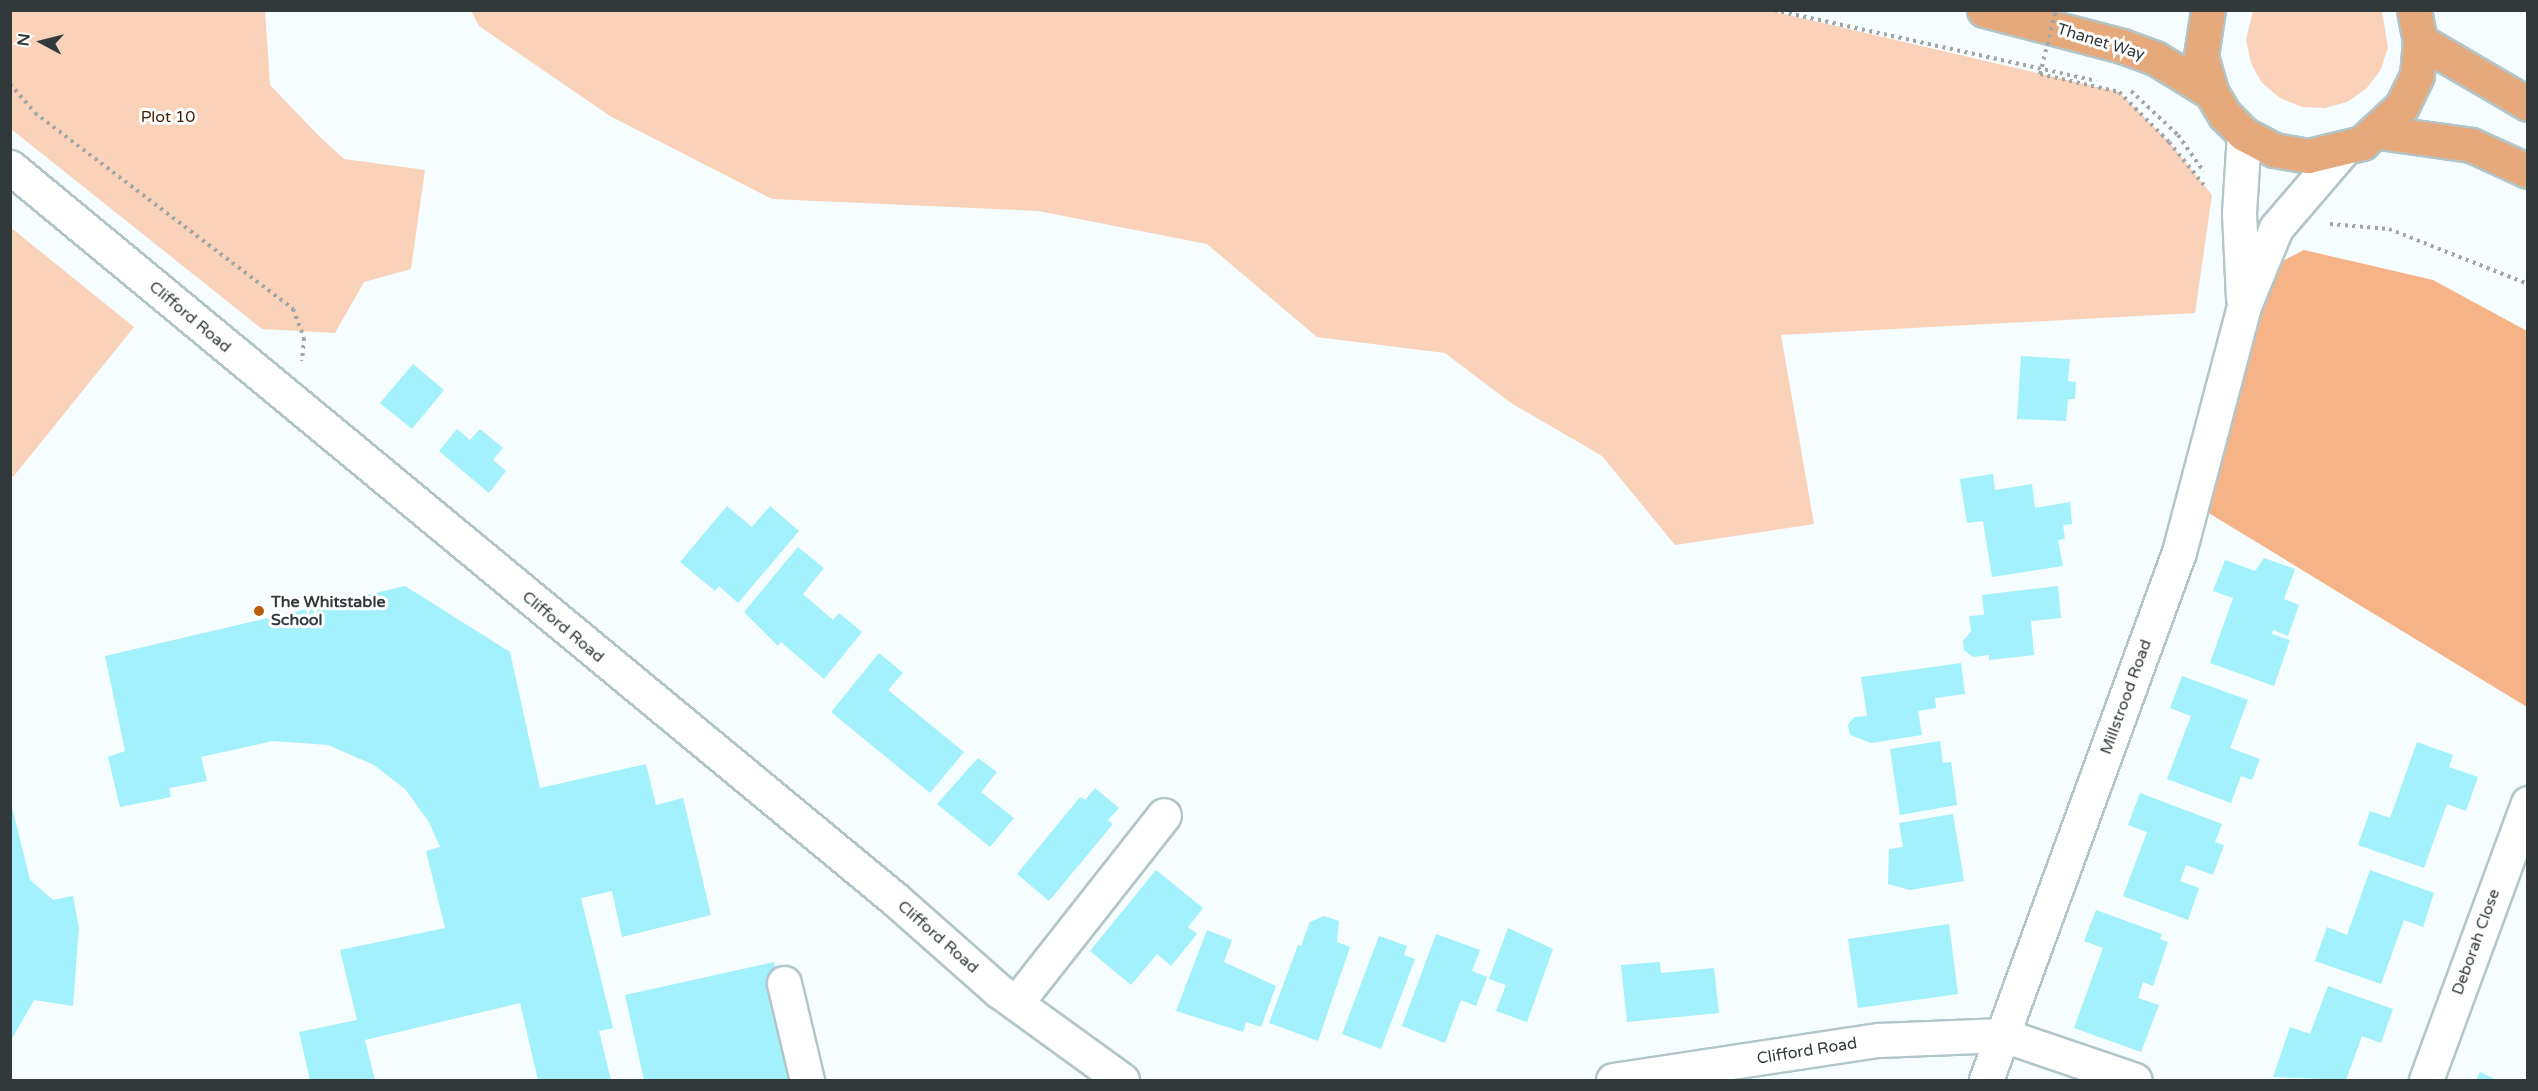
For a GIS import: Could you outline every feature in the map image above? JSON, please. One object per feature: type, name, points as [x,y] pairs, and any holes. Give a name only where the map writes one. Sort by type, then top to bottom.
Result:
[{"type":"main road","name":"Thanet Way","points":[[1984,10],[2122,46],[2155,58],[2211,92],[2244,134],[2274,150],[2308,156],[2342,151],[2379,132],[2402,106],[2417,75],[2417,26]]},
{"type":"main road","name":"Thanet Way","points":[[2208,10],[2201,56],[2211,92]]},
{"type":"main road","name":"Thanet Way","points":[[2417,26],[2528,104]]},
{"type":"main road","points":[[2379,132],[2471,145],[2528,171]]},
{"type":"street","name":"Millstrood Road","points":[[2244,134],[2226,202],[2244,306]]},
{"type":"street","name":"Millstrood Road","points":[[1986,1080],[2179,552],[2244,306],[2283,220],[2342,151]]},
{"type":"street","name":"Clifford Road","points":[[10,167],[1016,1003],[1122,1080]]},
{"type":"street","name":"Deborah Close","points":[[2427,1080],[2528,803]]},
{"type":"street","points":[[1016,1003],[1164,815]]},
{"type":"street","points":[[784,983],[807,1080]]},
{"type":"street","name":"Clifford Road","points":[[1613,1080],[1879,1040],[2003,1035]]},
{"type":"street","points":[[2003,1035],[2135,1080]]},
{"type":"path","points":[[1774,10],[2124,87],[2178,135],[2226,202]]},
{"type":"path","points":[[2056,10],[2040,74],[2119,92],[2226,202]]},
{"type":"path","points":[[10,84],[35,113],[293,309],[304,338],[293,403]]},
{"type":"path","points":[[2283,220],[2389,229],[2528,284]]},
{"type":"green space","name":"Plot 10","points":[[10,11],[265,11],[270,85],[319,136],[344,159],[425,170],[411,269],[364,282],[335,333],[262,329],[11,129]]},
{"type":"green space","points":[[471,11],[1772,11],[2119,92],[2169,142],[2212,195],[2195,313],[1781,335],[1814,524],[1675,545],[1602,456],[1511,403],[1445,353],[1317,337],[1207,244],[1038,211],[772,199],[610,116],[479,26]]},
{"type":"green space","points":[[2253,11],[2382,11],[2388,48],[2380,71],[2366,89],[2347,102],[2325,108],[2302,107],[2280,98],[2262,83],[2251,63],[2246,40]]},
{"type":"green space","points":[[10,227],[134,327],[13,477],[10,474]]},
{"type":"shaded area","points":[[2304,250],[2433,280],[2527,331],[2527,707],[2207,512],[2252,328],[2279,263]]},
{"type":"building","points":[[2021,356],[2070,359],[2068,381],[2076,382],[2075,399],[2068,399],[2066,421],[2017,419]]},
{"type":"building","points":[[413,364],[444,390],[412,429],[380,403]]},
{"type":"building","points":[[457,429],[470,440],[480,429],[503,448],[493,460],[506,471],[489,493],[439,451]]},
{"type":"building","points":[[1993,474],[1995,490],[2032,484],[2035,508],[2070,502],[2072,524],[2063,525],[2065,539],[2058,540],[2063,566],[1992,577],[1983,521],[1967,523],[1960,479]]},
{"type":"building","points":[[727,506],[752,527],[770,506],[799,531],[738,603],[719,586],[715,591],[680,562]]},
{"type":"building","points":[[798,547],[824,568],[803,594],[833,620],[839,613],[862,632],[824,679],[781,642],[778,646],[744,612]]},
{"type":"building","points":[[2264,558],[2295,569],[2284,599],[2299,605],[2288,636],[2273,630],[2272,634],[2290,640],[2274,686],[2210,663],[2233,598],[2213,591],[2225,560],[2255,571]]},
{"type":"building","points":[[405,586],[510,652],[540,788],[646,764],[656,805],[683,798],[711,915],[622,937],[612,891],[581,898],[613,1028],[599,1031],[611,1080],[538,1080],[520,1003],[365,1040],[375,1080],[310,1080],[299,1032],[357,1020],[340,950],[445,928],[426,851],[440,847],[429,822],[405,789],[374,765],[328,745],[273,741],[201,757],[207,781],[169,788],[171,797],[120,807],[108,757],[125,751],[105,656]]},
{"type":"building","points":[[2058,586],[2061,618],[2031,621],[2034,655],[1989,660],[1989,655],[1973,657],[1964,650],[1963,641],[1971,631],[1969,616],[1984,615],[1982,595]]},
{"type":"building","points":[[879,653],[903,673],[888,690],[964,752],[930,793],[831,712]]},
{"type":"building","points":[[1961,663],[1965,694],[1935,698],[1936,708],[1918,711],[1922,735],[1871,743],[1850,735],[1848,725],[1854,717],[1867,716],[1861,677]]},
{"type":"building","points":[[2182,676],[2248,700],[2230,748],[2260,759],[2252,780],[2241,776],[2231,803],[2167,779],[2191,716],[2170,708]]},
{"type":"building","points":[[1940,741],[1943,763],[1951,762],[1957,805],[1900,815],[1890,749]]},
{"type":"building","points":[[2417,742],[2453,755],[2449,767],[2478,777],[2466,811],[2447,804],[2424,868],[2358,845],[2370,811],[2390,818]]},
{"type":"building","points":[[978,758],[997,772],[981,792],[1014,818],[990,847],[937,804]]},
{"type":"building","points":[[1095,788],[1119,808],[1108,820],[1113,824],[1049,901],[1017,874],[1080,797],[1085,800]]},
{"type":"building","points":[[2140,793],[2222,824],[2215,842],[2224,845],[2213,875],[2186,865],[2180,881],[2199,888],[2188,920],[2123,896],[2147,832],[2128,825]]},
{"type":"building","points":[[10,799],[30,880],[53,900],[73,896],[79,928],[73,1006],[34,1000],[10,1042]]},
{"type":"building","points":[[1953,814],[1964,881],[1910,890],[1888,884],[1889,849],[1903,847],[1899,823]]},
{"type":"building","points":[[1156,870],[1203,908],[1188,927],[1197,934],[1171,966],[1157,954],[1131,985],[1090,951]]},
{"type":"building","points":[[2370,870],[2434,893],[2423,927],[2404,920],[2381,984],[2315,961],[2327,927],[2347,935]]},
{"type":"building","points":[[2096,910],[2162,934],[2160,939],[2168,942],[2153,986],[2143,982],[2138,998],[2159,1005],[2141,1052],[2074,1028],[2103,948],[2084,941]]},
{"type":"building","points":[[1324,916],[1339,921],[1337,942],[1350,947],[1318,1041],[1269,1023],[1298,945],[1301,946],[1310,922]]},
{"type":"building","points":[[1949,924],[1958,994],[1858,1008],[1848,939]]},
{"type":"building","points":[[1508,928],[1553,949],[1527,1022],[1496,1011],[1506,985],[1489,979]]},
{"type":"building","points":[[1207,930],[1232,940],[1224,962],[1276,986],[1261,1027],[1246,1022],[1243,1032],[1176,1011]]},
{"type":"building","points":[[1436,934],[1480,950],[1472,971],[1487,977],[1476,1006],[1461,1000],[1445,1043],[1402,1026]]},
{"type":"building","points":[[1379,936],[1407,946],[1404,955],[1415,959],[1381,1049],[1342,1034]]},
{"type":"building","points":[[774,962],[800,1080],[644,1080],[625,995]]},
{"type":"building","points":[[1660,962],[1661,973],[1714,968],[1719,1013],[1627,1022],[1621,965]]},
{"type":"building","points":[[2328,986],[2393,1009],[2381,1043],[2362,1036],[2346,1080],[2273,1077],[2290,1027],[2310,1034]]},
{"type":"building","points":[[2480,1072],[2497,1080],[2476,1080]]},
{"type":"place","name":"The Whitstable School","points":[[259,611]]}]
